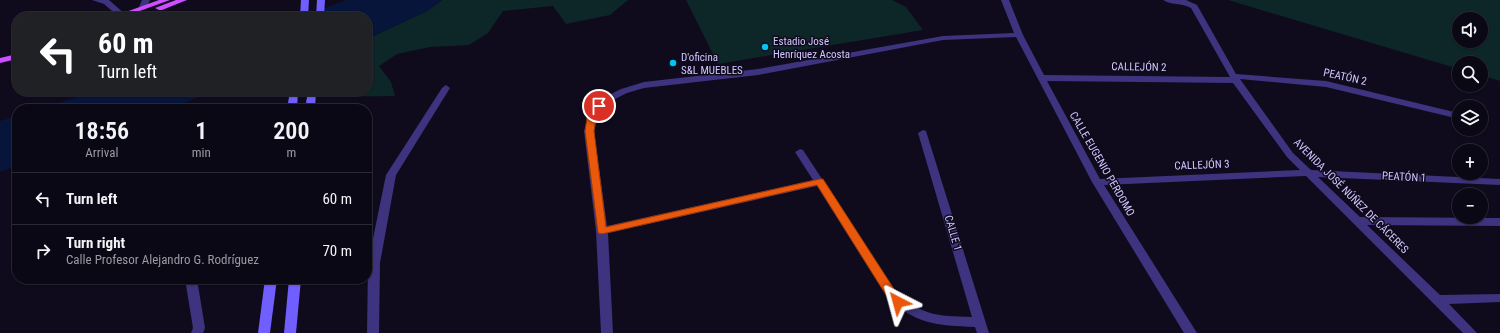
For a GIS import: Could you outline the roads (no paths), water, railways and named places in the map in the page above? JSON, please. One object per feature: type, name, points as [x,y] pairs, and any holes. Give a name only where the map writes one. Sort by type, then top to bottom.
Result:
[{"type":"main road","points":[[127,12],[144,4],[166,0]]},
{"type":"main road","points":[[304,12],[305,0]]},
{"type":"main road","points":[[320,12],[321,0]]},
{"type":"main road","points":[[147,12],[178,1]]},
{"type":"main road","points":[[0,56],[12,52]]},
{"type":"main road","points":[[0,61],[12,57]]},
{"type":"main road","points":[[264,333],[270,284]]},
{"type":"main road","points":[[290,333],[295,284]]},
{"type":"street","points":[[96,0],[106,2],[115,12]]},
{"type":"street","name":"CALLE EUGENIO PERDOMO","points":[[1005,0],[1019,35],[1096,182],[1191,333]]},
{"type":"street","name":"AVENIDA JOSÉ NÚÑEZ DE CÁCERES","points":[[1167,0],[1190,3],[1194,7],[1235,78],[1290,155],[1471,333]]},
{"type":"street","points":[[607,333],[602,231],[590,131],[592,118],[599,106],[611,96],[628,89],[644,85],[758,72],[938,39],[1019,35]]},
{"type":"street","name":"CALLEJÓN 2","points":[[1041,78],[1235,78]]},
{"type":"street","name":"PEATÓN 2","points":[[1235,78],[1326,84],[1451,114]]},
{"type":"street","points":[[373,333],[374,263],[391,176],[446,88]]},
{"type":"street","name":"CALLE 1","points":[[923,133],[981,327]]},
{"type":"street","points":[[800,152],[890,292],[898,302],[910,312],[930,320],[981,327]]},
{"type":"street","name":"CALLEJÓN 3","points":[[1096,182],[1308,173]]},
{"type":"street","name":"PEATÓN 1","points":[[1308,173],[1500,182]]},
{"type":"street","points":[[602,231],[820,182]]},
{"type":"street","points":[[1357,221],[1500,222]]},
{"type":"street","points":[[192,284],[199,328],[197,333]]},
{"type":"street","points":[[1437,300],[1500,298]]},
{"type":"water","points":[[346,0],[442,0],[427,11],[372,37],[372,12],[314,12]]},
{"type":"water","points":[[80,96],[202,96],[182,104],[56,104]]},
{"type":"water","points":[[12,117],[12,168],[0,172],[0,121]]},
{"type":"place","name":"Estadio José Henríquez Acosta","points":[[765,47]]},
{"type":"place","name":"D'oficina S&L MUEBLES","points":[[673,63]]}]
